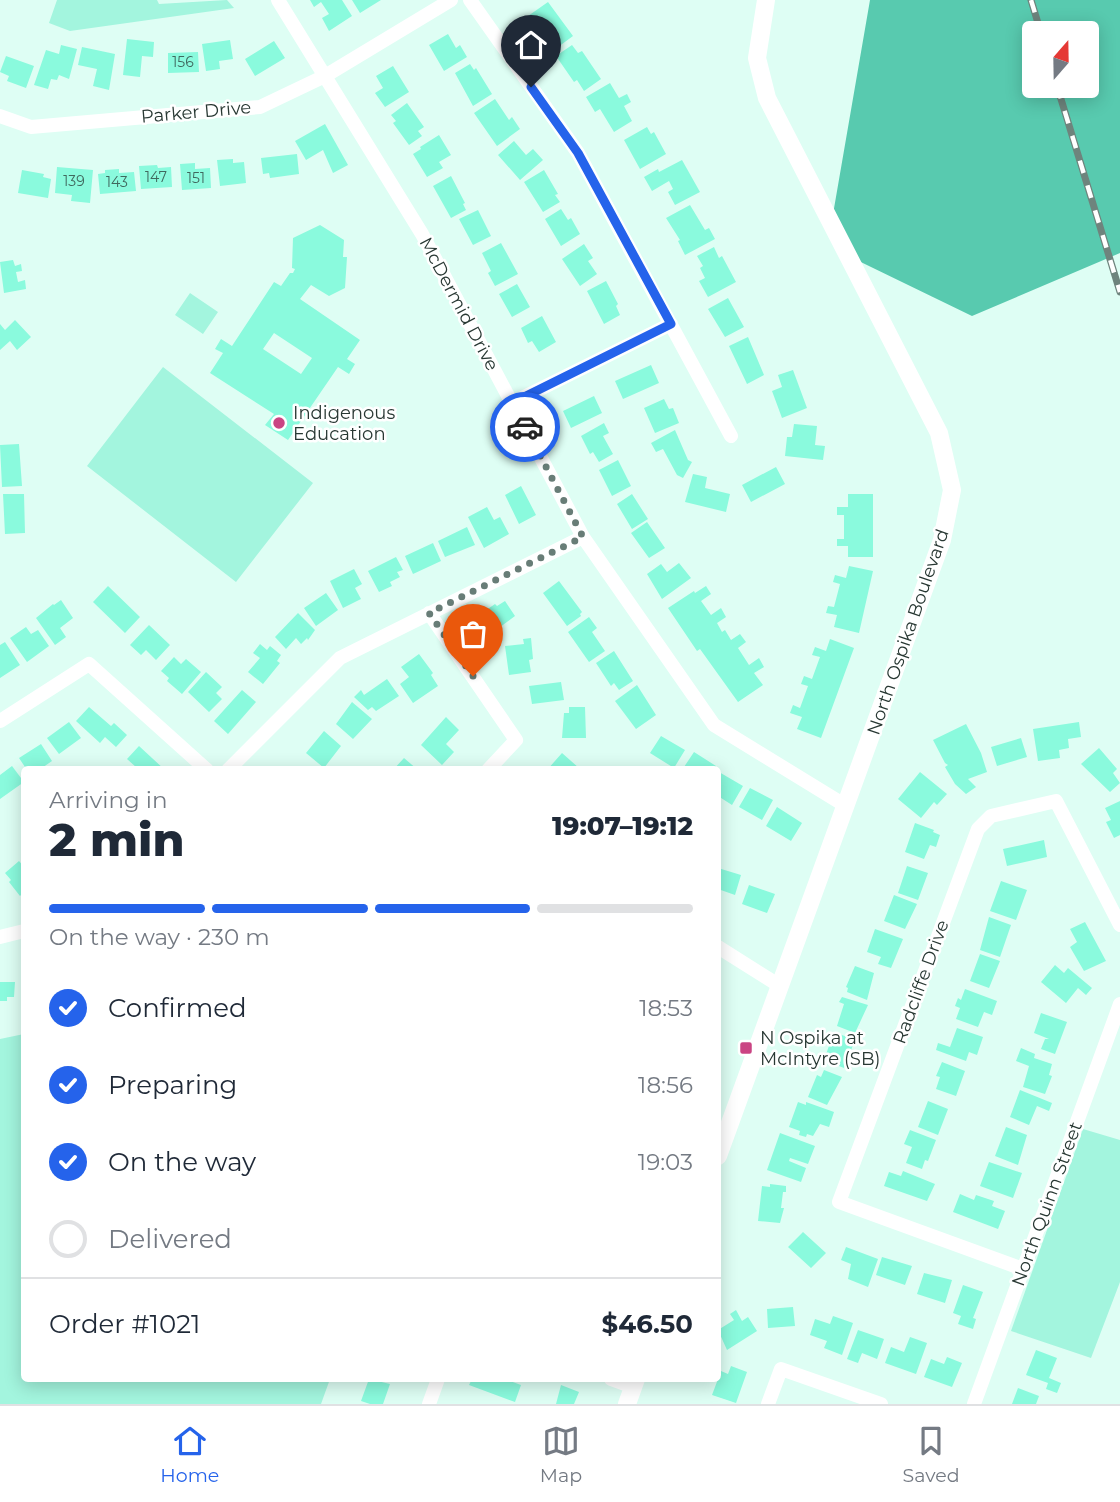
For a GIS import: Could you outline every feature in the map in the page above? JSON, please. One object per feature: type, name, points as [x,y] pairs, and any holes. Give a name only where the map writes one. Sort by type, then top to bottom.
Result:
[{"type":"street","name":"McDermid Drive","points":[[278,0],[426,241],[583,537],[714,725],[846,806]]},
{"type":"street","name":"Parker Drive","points":[[0,116],[31,127],[260,107],[325,76],[451,0]]},
{"type":"street","points":[[470,0],[578,153],[731,436]]},
{"type":"street","name":"North Ospika Boulevard","points":[[721,1148],[943,540],[952,490],[939,433],[767,98],[757,58],[766,0]]},
{"type":"street","points":[[512,403],[671,324]]},
{"type":"street","points":[[232,766],[340,658],[583,537]]},
{"type":"street","points":[[429,613],[516,740],[492,766]]},
{"type":"street","points":[[0,721],[89,664],[203,766]]},
{"type":"street","name":"Radcliffe Drive","points":[[1023,1269],[839,1202],[974,841],[984,821],[991,816],[1056,801],[1120,925]]},
{"type":"street","points":[[0,937],[21,932]]},
{"type":"street","points":[[721,949],[780,986]]},
{"type":"street","name":"North Quinn Street","points":[[974,1404],[1120,1004]]},
{"type":"street","points":[[768,1404],[781,1369],[881,1404]]},
{"type":"street","points":[[429,1404],[437,1382]]},
{"type":"street","points":[[627,1404],[635,1383]]},
{"type":"green space","points":[[57,0],[157,0],[159,4],[227,0],[234,8],[70,31],[49,23]]},
{"type":"green space","points":[[870,0],[1120,0],[1120,253],[972,316],[836,250],[832,220]]},
{"type":"green space","points":[[190,293],[218,312],[203,334],[175,315]]},
{"type":"green space","points":[[163,367],[313,483],[236,582],[87,466]]},
{"type":"green space","points":[[21,1035],[21,1382],[329,1382],[321,1404],[0,1404],[0,1039]]},
{"type":"green space","points":[[1083,1129],[1120,1140],[1120,1282],[1091,1358],[1011,1331]]},
{"type":"building","points":[[310,0],[342,0],[352,16],[329,31],[322,18],[329,14],[321,2],[314,7]]},
{"type":"building","points":[[352,0],[381,0],[360,13]]},
{"type":"building","points":[[548,2],[573,36],[554,50],[528,16]]},
{"type":"building","points":[[448,34],[456,48],[460,45],[467,57],[444,71],[429,45]]},
{"type":"building","points":[[127,39],[154,42],[153,57],[142,56],[140,77],[123,75]]},
{"type":"building","points":[[230,40],[233,59],[219,61],[220,69],[206,71],[202,44]]},
{"type":"building","points":[[274,41],[285,58],[255,76],[245,59]]},
{"type":"building","points":[[61,45],[77,49],[69,79],[59,75],[57,80],[51,79],[48,89],[34,85],[46,50],[59,54]]},
{"type":"building","points":[[572,45],[578,53],[582,51],[601,79],[584,91],[577,80],[574,82],[556,56]]},
{"type":"building","points":[[82,47],[115,54],[109,90],[93,86],[97,69],[78,65]]},
{"type":"building","points":[[198,52],[199,72],[168,73],[168,53]]},
{"type":"building","points":[[6,56],[34,66],[26,88],[7,81],[9,76],[0,72]]},
{"type":"building","points":[[470,64],[474,70],[476,68],[492,94],[473,106],[455,73]]},
{"type":"building","points":[[393,66],[409,92],[385,107],[375,93],[383,88],[376,76]]},
{"type":"building","points":[[610,83],[619,98],[627,94],[631,102],[624,106],[632,121],[614,132],[600,109],[595,112],[586,97]]},
{"type":"building","points":[[495,99],[509,120],[512,117],[520,129],[497,146],[474,113]]},
{"type":"building","points":[[407,103],[424,127],[418,131],[422,136],[409,145],[393,123],[396,121],[391,115]]},
{"type":"building","points":[[325,124],[348,165],[333,173],[323,150],[306,160],[295,141]]},
{"type":"building","points":[[647,127],[651,134],[654,132],[666,154],[640,169],[624,140]]},
{"type":"building","points":[[439,135],[451,155],[439,162],[443,168],[427,177],[413,154]]},
{"type":"building","points":[[514,141],[526,155],[533,149],[543,160],[520,180],[498,155]]},
{"type":"building","points":[[297,154],[299,174],[270,178],[269,173],[263,174],[261,158]]},
{"type":"building","points":[[233,159],[233,163],[244,162],[246,183],[220,186],[217,160]]},
{"type":"building","points":[[682,160],[700,192],[675,205],[668,192],[673,189],[669,181],[652,191],[644,177]]},
{"type":"building","points":[[195,163],[195,169],[210,168],[211,188],[182,190],[180,164]]},
{"type":"building","points":[[157,165],[158,168],[171,167],[172,187],[141,189],[139,166]]},
{"type":"building","points":[[57,167],[93,170],[90,203],[71,201],[72,195],[55,193]]},
{"type":"building","points":[[119,169],[119,173],[134,172],[136,191],[100,194],[98,174],[105,173],[105,170]]},
{"type":"building","points":[[22,170],[44,174],[43,177],[51,179],[48,198],[18,193]]},
{"type":"building","points":[[544,170],[560,202],[543,212],[524,182]]},
{"type":"building","points":[[451,176],[466,210],[451,218],[433,186]]},
{"type":"building","points":[[690,205],[705,230],[709,228],[715,239],[685,255],[678,241],[680,240],[666,218]]},
{"type":"building","points":[[561,209],[568,220],[571,218],[580,234],[561,246],[545,219]]},
{"type":"building","points":[[478,210],[491,236],[473,245],[459,219]]},
{"type":"building","points":[[320,225],[344,240],[343,257],[347,257],[345,288],[329,296],[311,285],[300,299],[360,340],[347,359],[355,364],[349,374],[338,367],[288,440],[265,425],[274,414],[210,373],[223,353],[215,349],[221,339],[232,346],[274,282],[281,286],[290,273],[293,273],[293,238]],"holes":[[[274,333],[312,358],[301,374],[263,349]]]},
{"type":"building","points":[[501,243],[518,274],[495,286],[482,253]]},
{"type":"building","points":[[584,244],[593,258],[588,261],[597,274],[580,286],[562,259]]},
{"type":"building","points":[[714,247],[736,282],[708,297],[699,281],[705,278],[700,268],[703,266],[697,256]]},
{"type":"building","points":[[13,260],[15,266],[21,264],[22,271],[16,272],[18,282],[25,280],[26,289],[4,293],[0,262]]},
{"type":"building","points":[[606,281],[618,304],[616,306],[620,315],[604,324],[587,291]]},
{"type":"building","points":[[517,284],[530,307],[512,317],[499,294]]},
{"type":"building","points":[[728,298],[744,327],[725,337],[708,309]]},
{"type":"building","points":[[542,316],[556,342],[539,352],[532,341],[528,343],[521,328]]},
{"type":"building","points":[[15,320],[31,337],[17,350],[10,341],[0,350],[0,324],[5,330]]},
{"type":"building","points":[[748,337],[764,375],[747,384],[729,346]]},
{"type":"building","points":[[651,365],[659,383],[623,399],[615,381]]},
{"type":"building","points":[[793,370],[807,408],[782,418],[772,391],[782,387],[778,375]]},
{"type":"building","points":[[594,396],[602,413],[571,428],[563,411]]},
{"type":"building","points":[[664,399],[669,409],[673,408],[679,423],[655,433],[644,408]]},
{"type":"building","points":[[604,423],[609,433],[603,436],[613,454],[599,462],[593,452],[590,454],[581,436]]},
{"type":"building","points":[[794,424],[817,426],[815,445],[825,446],[823,460],[785,456],[787,437],[792,437]]},
{"type":"building","points":[[675,430],[688,460],[692,462],[683,478],[677,475],[663,449],[656,452],[651,443]]},
{"type":"building","points":[[19,444],[22,486],[2,487],[0,445]]},
{"type":"building","points":[[618,460],[631,486],[612,496],[599,470]]},
{"type":"building","points":[[776,467],[785,484],[751,502],[742,485]]},
{"type":"building","points":[[693,474],[707,477],[705,488],[730,494],[726,512],[685,502]]},
{"type":"building","points":[[521,486],[536,515],[519,524],[505,495]]},
{"type":"building","points":[[3,494],[24,494],[25,533],[5,534]]},
{"type":"building","points":[[632,494],[648,519],[632,529],[617,504]]},
{"type":"building","points":[[848,494],[873,494],[873,557],[848,557],[848,546],[837,546],[837,539],[844,539],[844,515],[837,515],[837,507],[848,507]]},
{"type":"building","points":[[487,507],[494,520],[500,517],[509,534],[484,548],[468,517]]},
{"type":"building","points":[[647,522],[665,548],[649,558],[631,533]]},
{"type":"building","points":[[467,527],[475,545],[445,557],[438,541]]},
{"type":"building","points":[[433,543],[441,561],[413,574],[405,556]]},
{"type":"building","points":[[396,557],[403,570],[397,572],[400,577],[390,582],[392,586],[379,592],[368,571]]},
{"type":"building","points":[[679,563],[691,578],[662,599],[647,574],[661,564],[667,572]]},
{"type":"building","points":[[849,566],[873,571],[859,633],[834,627],[837,615],[826,613],[828,606],[834,607],[840,584],[833,582],[835,575],[846,578]]},
{"type":"building","points":[[354,569],[362,584],[355,588],[361,599],[343,608],[330,581]]},
{"type":"building","points":[[559,581],[582,612],[581,616],[567,626],[543,593]]},
{"type":"building","points":[[108,586],[140,617],[125,633],[93,602]]},
{"type":"building","points":[[706,586],[711,594],[701,601],[711,615],[721,608],[726,617],[717,623],[722,632],[725,630],[731,640],[740,634],[746,642],[738,648],[749,665],[759,658],[764,667],[754,673],[763,685],[738,702],[700,649],[697,651],[668,608]]},
{"type":"building","points":[[326,593],[338,610],[316,626],[304,608]]},
{"type":"building","points":[[61,600],[73,618],[60,628],[66,637],[55,645],[36,618]]},
{"type":"building","points":[[505,601],[515,616],[485,638],[473,619],[495,604],[497,606]]},
{"type":"building","points":[[298,613],[315,630],[308,640],[307,638],[301,644],[296,638],[286,649],[275,637]]},
{"type":"building","points":[[589,617],[597,628],[592,632],[605,651],[589,662],[568,632]]},
{"type":"building","points":[[149,625],[170,645],[156,660],[146,650],[141,655],[130,645]]},
{"type":"building","points":[[26,627],[31,634],[38,630],[49,646],[27,662],[10,638]]},
{"type":"building","points":[[531,638],[531,672],[509,675],[505,646],[524,644],[523,639]]},
{"type":"building","points":[[830,639],[854,648],[821,738],[797,729],[802,717],[790,713],[793,705],[800,708],[808,686],[801,684],[804,676],[812,679],[820,657],[812,655],[815,647],[826,651]]},
{"type":"building","points":[[5,642],[20,665],[0,678],[0,645]]},
{"type":"building","points":[[260,644],[267,650],[270,646],[281,655],[277,661],[280,663],[263,684],[248,672],[260,658],[253,653]]},
{"type":"building","points":[[614,651],[633,681],[619,690],[614,683],[611,686],[596,663]]},
{"type":"building","points":[[419,654],[433,673],[431,675],[438,686],[413,703],[400,684],[409,677],[401,667]]},
{"type":"building","points":[[174,657],[181,664],[186,659],[201,672],[182,694],[167,681],[169,678],[161,671]]},
{"type":"building","points":[[206,672],[222,687],[216,693],[222,699],[209,712],[188,692]]},
{"type":"building","points":[[387,679],[399,696],[376,711],[372,707],[368,710],[354,697],[361,690],[364,695]]},
{"type":"building","points":[[561,682],[564,700],[532,704],[529,686]]},
{"type":"building","points":[[637,685],[656,715],[636,729],[615,701]]},
{"type":"building","points":[[242,690],[256,702],[228,734],[214,721]]},
{"type":"building","points":[[352,702],[372,719],[353,739],[336,724]]},
{"type":"building","points":[[89,707],[111,726],[114,723],[127,735],[116,747],[105,737],[100,743],[76,721]]},
{"type":"building","points":[[569,707],[585,707],[586,738],[562,738],[564,713],[569,713]]},
{"type":"building","points":[[446,717],[459,730],[446,744],[454,752],[442,765],[421,745]]},
{"type":"building","points":[[69,722],[81,738],[59,754],[47,738]]},
{"type":"building","points":[[1079,722],[1081,737],[1068,739],[1069,748],[1059,750],[1060,758],[1038,761],[1033,729]]},
{"type":"building","points":[[966,724],[981,753],[987,772],[968,779],[976,787],[966,794],[955,784],[945,767],[948,765],[933,740]]},
{"type":"building","points":[[324,731],[341,746],[326,766],[322,766],[306,753]]},
{"type":"building","points":[[661,736],[685,750],[675,766],[650,753]]},
{"type":"building","points":[[1021,738],[1027,757],[997,766],[991,747]]},
{"type":"building","points":[[41,744],[52,761],[45,766],[24,766],[19,758]]},
{"type":"building","points":[[139,746],[161,766],[135,766],[127,759]]},
{"type":"building","points":[[1099,748],[1117,769],[1113,773],[1120,783],[1110,792],[1081,764]]},
{"type":"building","points":[[694,752],[716,766],[685,766]]},
{"type":"building","points":[[562,753],[577,766],[551,766]]},
{"type":"building","points":[[404,758],[413,766],[397,766]]},
{"type":"building","points":[[12,766],[21,778],[21,784],[0,799],[0,775]]},
{"type":"building","points":[[920,772],[947,794],[937,805],[934,802],[921,818],[898,799]]},
{"type":"building","points":[[721,773],[743,786],[732,805],[721,798]]},
{"type":"building","points":[[750,788],[773,800],[762,820],[739,807]]},
{"type":"building","points":[[1120,801],[1120,835],[1114,838],[1106,822],[1111,820],[1105,808]]},
{"type":"building","points":[[777,807],[802,823],[791,841],[766,826]]},
{"type":"building","points":[[915,823],[940,835],[936,847],[930,845],[924,859],[905,852]]},
{"type":"building","points":[[1044,840],[1047,857],[1007,866],[1003,849]]},
{"type":"building","points":[[19,861],[21,863],[20,896],[9,882],[11,880],[5,873]]},
{"type":"building","points":[[907,866],[928,873],[918,900],[898,893]]},
{"type":"building","points":[[721,869],[741,875],[735,895],[721,890]]},
{"type":"building","points":[[1001,881],[1027,890],[1016,920],[990,911]]},
{"type":"building","points":[[749,885],[775,894],[767,913],[742,904]]},
{"type":"building","points":[[894,895],[917,904],[905,929],[884,921]]},
{"type":"building","points":[[989,917],[1011,925],[1000,957],[980,950]]},
{"type":"building","points":[[1085,922],[1106,961],[1084,971],[1070,947],[1077,942],[1070,929]]},
{"type":"building","points":[[875,929],[903,939],[891,968],[878,964],[881,957],[867,952]]},
{"type":"building","points":[[980,954],[1000,961],[989,988],[970,981]]},
{"type":"building","points":[[1055,965],[1064,973],[1068,968],[1092,988],[1086,995],[1078,988],[1066,1003],[1041,982]]},
{"type":"building","points":[[855,966],[874,973],[867,1000],[847,992],[846,987]]},
{"type":"building","points":[[0,982],[15,982],[14,997],[0,1001]]},
{"type":"building","points":[[965,989],[997,1001],[992,1015],[984,1012],[978,1027],[956,1019],[960,1008],[955,1006],[958,998],[961,1000]]},
{"type":"building","points":[[842,997],[868,1005],[855,1033],[837,1026],[844,1004],[839,1002]]},
{"type":"building","points":[[1041,1013],[1067,1022],[1055,1054],[1041,1049],[1045,1039],[1049,1039],[1034,1033]]},
{"type":"building","points":[[957,1028],[983,1037],[977,1055],[969,1052],[966,1061],[936,1050],[938,1043],[950,1047]]},
{"type":"building","points":[[834,1032],[855,1040],[844,1068],[824,1060],[830,1043],[826,1041],[829,1033]]},
{"type":"building","points":[[1021,1048],[1035,1054],[1034,1058],[1052,1064],[1049,1075],[1052,1076],[1045,1094],[1023,1087],[1029,1066],[1016,1061]]},
{"type":"building","points":[[942,1062],[965,1071],[956,1096],[936,1089],[940,1077],[936,1076]]},
{"type":"building","points":[[824,1070],[842,1077],[827,1105],[808,1097],[817,1075],[821,1077]]},
{"type":"building","points":[[1020,1090],[1052,1103],[1049,1111],[1037,1106],[1029,1125],[1010,1117]]},
{"type":"building","points":[[928,1101],[948,1109],[938,1135],[918,1127]]},
{"type":"building","points":[[798,1102],[806,1105],[806,1102],[834,1112],[829,1127],[820,1124],[813,1136],[807,1134],[806,1137],[799,1135],[800,1131],[789,1127]]},
{"type":"building","points":[[1006,1127],[1027,1135],[1018,1165],[995,1156]]},
{"type":"building","points":[[910,1130],[936,1140],[922,1169],[906,1163],[912,1147],[904,1144]]},
{"type":"building","points":[[780,1133],[815,1146],[808,1164],[790,1158],[789,1161],[806,1168],[801,1182],[767,1170]]},
{"type":"building","points":[[989,1162],[1022,1173],[1013,1198],[980,1186]]},
{"type":"building","points":[[903,1171],[935,1184],[927,1201],[884,1186],[889,1172],[901,1176]]},
{"type":"building","points":[[770,1184],[786,1186],[780,1223],[758,1221],[762,1186],[770,1187]]},
{"type":"building","points":[[960,1194],[974,1200],[976,1195],[994,1201],[992,1206],[1005,1211],[998,1229],[953,1212]]},
{"type":"building","points":[[803,1232],[826,1253],[811,1268],[788,1247]]},
{"type":"building","points":[[846,1247],[878,1259],[868,1287],[848,1279],[851,1264],[841,1260]]},
{"type":"building","points":[[882,1257],[912,1266],[905,1285],[876,1275]]},
{"type":"building","points":[[924,1273],[952,1280],[945,1303],[917,1294]]},
{"type":"building","points":[[963,1285],[983,1292],[973,1318],[976,1319],[973,1329],[958,1324],[961,1316],[953,1313]]},
{"type":"building","points":[[793,1307],[795,1326],[768,1328],[767,1309]]},
{"type":"building","points":[[736,1310],[742,1321],[748,1317],[757,1331],[727,1350],[721,1337],[721,1328],[734,1320],[730,1314]]},
{"type":"building","points":[[833,1316],[853,1323],[842,1355],[824,1348],[827,1341],[810,1335],[815,1319],[830,1324]]},
{"type":"building","points":[[858,1330],[884,1339],[877,1359],[862,1353],[858,1363],[847,1359]]},
{"type":"building","points":[[910,1337],[927,1343],[916,1374],[885,1363],[891,1347],[904,1352]]},
{"type":"building","points":[[1036,1350],[1057,1358],[1049,1378],[1061,1383],[1057,1393],[1046,1389],[1048,1383],[1026,1375]]},
{"type":"building","points":[[947,1357],[962,1363],[952,1387],[924,1377],[931,1359],[944,1364]]},
{"type":"building","points":[[731,1366],[747,1372],[736,1403],[712,1395],[717,1382],[721,1382],[721,1371],[728,1374]]},
{"type":"building","points":[[368,1382],[390,1384],[383,1404],[361,1401]]},
{"type":"building","points":[[470,1382],[513,1382],[521,1385],[515,1402],[469,1385]]},
{"type":"building","points":[[561,1385],[579,1392],[574,1404],[556,1404]]},
{"type":"building","points":[[1018,1388],[1039,1396],[1036,1404],[1012,1404]]},
{"type":"railway","points":[[1031,0],[1037,21]]},
{"type":"railway","points":[[1061,98],[1120,292]]},
{"type":"way so far","points":[[473,676],[429,613],[583,537],[525,427]]},
{"type":"place","name":"Indigenous Education","points":[[279,423]]},
{"type":"place","name":"N Ospika at McIntyre (SB)","points":[[746,1048]]},
{"type":"route","points":[[525,427],[512,403],[671,324],[578,153],[531,87]]}]
